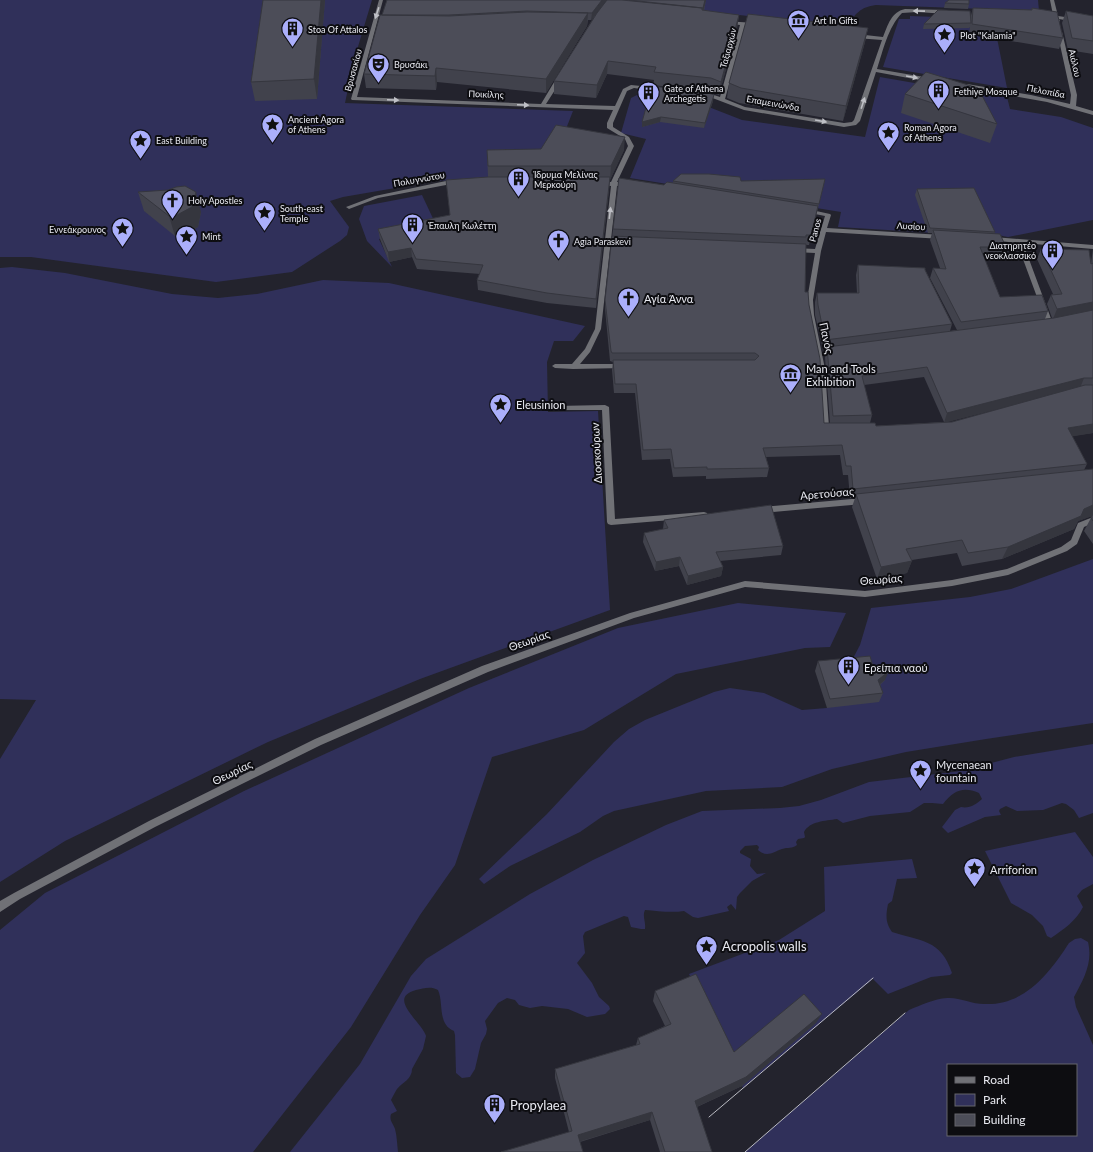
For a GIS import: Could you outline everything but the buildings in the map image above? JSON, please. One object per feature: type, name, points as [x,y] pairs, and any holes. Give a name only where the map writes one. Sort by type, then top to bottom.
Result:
[{"type":"street","name":"Βρυσακίου","points":[[354,99],[381,0]]},
{"type":"street","name":"Αιόλου","points":[[1052,0],[1074,95],[1073,106]]},
{"type":"street","points":[[936,81],[874,70],[884,39],[898,13],[910,11],[952,12]]},
{"type":"street","points":[[1040,16],[1056,16],[1093,23]]},
{"type":"street","points":[[720,21],[758,26]]},
{"type":"street","name":"Ταξιαρχών","points":[[722,100],[742,24]]},
{"type":"street","points":[[373,25],[381,26]]},
{"type":"street","points":[[853,36],[884,39]]},
{"type":"street","name":"Επαμεινώνδα","points":[[701,94],[744,108],[844,125],[854,124],[857,121],[874,70]]},
{"type":"street","points":[[543,105],[564,71]]},
{"type":"street","name":"Πελοπίδα","points":[[959,85],[1073,106],[1093,113]]},
{"type":"street","points":[[574,367],[588,350],[598,329],[614,184],[631,146],[627,138],[615,133],[609,127],[625,90],[633,86],[671,91]]},
{"type":"street","name":"Ποικίλης","points":[[354,99],[617,108]]},
{"type":"street","name":"Πολυγνώτου","points":[[349,207],[377,197],[446,183],[461,183]]},
{"type":"street","points":[[590,183],[636,185]]},
{"type":"street","name":"Panos","points":[[797,209],[828,215],[818,251]]},
{"type":"street","name":"Λυσίου","points":[[825,230],[949,237]]},
{"type":"street","points":[[988,239],[1093,247]]},
{"type":"street","points":[[1019,241],[1050,324]]},
{"type":"street","points":[[607,242],[615,242]]},
{"type":"street","points":[[787,249],[818,251]]},
{"type":"street","name":"Πανός","points":[[818,251],[810,300],[811,315],[823,354],[826,430],[842,429]]},
{"type":"street","points":[[555,366],[628,366]]},
{"type":"street","name":"Διοσκούρων","points":[[556,408],[605,407],[611,522],[712,514]]},
{"type":"street","name":"Αρετούσας","points":[[751,511],[869,501]]},
{"type":"street","name":"Θεωρίας","points":[[0,907],[17,896],[145,828],[318,742],[485,669],[633,615],[745,584],[865,594],[952,583],[1008,572],[1064,549],[1074,542],[1082,525],[1093,520]]},
{"type":"green space","name":"Ancient Agora of Athens","points":[[0,0],[372,0],[354,60],[345,103],[573,111],[564,134],[547,139],[541,151],[505,149],[505,178],[436,181],[343,197],[330,201],[349,227],[347,235],[292,272],[216,282],[31,257],[0,257]]},
{"type":"green space","points":[[632,0],[1038,0],[1039,11],[876,5],[866,7],[858,12],[847,27],[630,3]]},
{"type":"green space","name":"Plot \"Kalamia\"","points":[[910,16],[992,19],[1007,88],[883,67],[899,19],[910,19]]},
{"type":"green space","points":[[880,77],[972,93],[972,91],[1007,97],[1010,109],[1061,117],[1093,128],[1093,220],[1008,237],[987,233],[986,236],[838,227],[841,212],[630,178],[646,139],[621,133],[631,98],[639,94],[696,102],[742,120],[865,137]]},
{"type":"green space","points":[[422,195],[437,227],[379,239],[392,267],[367,241],[359,219],[364,206]]},
{"type":"green space","points":[[12,267],[65,273],[172,294],[218,298],[257,294],[323,280],[389,283],[585,326],[573,341],[554,341],[547,362],[548,412],[598,411],[610,610],[420,679],[268,742],[65,841],[0,882],[0,759],[36,700],[0,699],[0,268]]},
{"type":"green space","points":[[1093,559],[1093,723],[906,752],[832,769],[782,787],[706,791],[614,811],[603,816],[580,832],[510,866],[484,884],[479,879],[547,814],[614,742],[629,729],[645,720],[714,692],[730,688],[764,693],[802,710],[827,708],[860,645],[871,608],[970,597],[1011,589]]},
{"type":"green space","points":[[738,603],[846,613],[830,647],[805,648],[676,674],[584,730],[492,757],[455,865],[420,915],[351,1027],[253,1152],[0,1152],[0,930],[45,893],[244,791],[469,688],[618,628]]},
{"type":"green space","points":[[1093,744],[1093,813],[1079,818],[1074,810],[1062,803],[1043,810],[1017,811],[1006,806],[1000,809],[999,811],[1001,815],[985,817],[948,833],[942,827],[955,810],[961,807],[973,806],[982,799],[979,793],[963,790],[955,793],[943,804],[924,803],[910,812],[870,816],[843,823],[837,819],[818,822],[807,828],[804,832],[805,837],[798,839],[796,842],[797,845],[770,854],[764,854],[758,850],[759,847],[757,845],[745,846],[740,853],[751,859],[750,866],[757,874],[766,873],[752,881],[740,893],[737,897],[736,910],[731,904],[727,907],[729,911],[698,918],[693,917],[684,911],[669,912],[645,910],[645,929],[631,927],[628,917],[624,916],[585,932],[583,936],[585,953],[577,963],[592,983],[599,997],[609,1006],[610,1009],[605,1014],[587,1017],[568,1009],[542,1006],[530,1008],[519,1005],[515,1000],[507,998],[498,1003],[485,1021],[487,1029],[486,1034],[481,1043],[475,1069],[470,1077],[462,1078],[456,1073],[455,1035],[454,1031],[449,1028],[443,1018],[438,990],[433,988],[425,988],[408,994],[404,999],[408,1011],[426,1036],[423,1049],[412,1069],[412,1072],[407,1080],[397,1089],[391,1100],[397,1111],[391,1114],[390,1118],[396,1132],[398,1152],[290,1152],[360,1064],[411,976],[426,959],[530,894],[593,860],[666,825],[702,811],[799,806],[821,800],[869,782],[961,771],[1014,757]]},
{"type":"green space","points":[[1075,832],[1093,857],[1093,884],[1082,890],[1077,896],[1083,907],[1077,916],[1065,928],[1051,938],[1047,936],[1043,926],[1032,915],[1011,903],[985,851]]},
{"type":"green space","points":[[912,859],[917,878],[897,879],[892,901],[888,904],[888,925],[892,932],[920,940],[936,947],[947,962],[952,973],[950,975],[931,977],[888,994],[873,979],[743,1088],[689,974],[779,940],[825,911],[824,867]]},
{"type":"green space","points":[[1081,938],[1088,942],[1089,950],[1087,970],[1074,997],[1076,1007],[1093,1045],[1093,1152],[745,1152],[909,1010],[932,1001],[947,998],[984,1004],[1011,1000],[1034,986],[1053,966],[1069,943],[1075,939]]},
{"type":"tram line","points":[[709,1117],[873,978]]},
{"type":"tram line","points":[[745,1152],[905,1013]]},
{"type":"place","name":"Art In Gifts","points":[[799,40]]},
{"type":"place","name":"Stoa Of Attalos","points":[[292,48]]},
{"type":"place","name":"Plot \"Kalamia\"","points":[[944,54]]},
{"type":"place","name":"Βρυσάκι","points":[[378,84]]},
{"type":"place","name":"Fethiye Mosque","points":[[938,110]]},
{"type":"place","name":"Gate of Athena Archegetis","points":[[648,112]]},
{"type":"place","name":"Ancient Agora of Athens","points":[[272,144]]},
{"type":"place","name":"Roman Agora of Athens","points":[[888,152]]},
{"type":"place","name":"East Building","points":[[140,160]]},
{"type":"place","name":"Ίδρυμα Μελίνας Μερκούρη","points":[[518,198]]},
{"type":"place","name":"Holy Apostles","points":[[173,220]]},
{"type":"place","name":"South-east Temple","points":[[265,232]]},
{"type":"place","name":"Έπαυλη Κωλέττη","points":[[413,244]]},
{"type":"place","name":"Εννεάκρουνος","points":[[122,248]]},
{"type":"place","name":"Mint","points":[[186,256]]},
{"type":"place","name":"Agia Paraskevi","points":[[559,260]]},
{"type":"place","name":"Διατηρητέο νεοκλασσικό","points":[[1052,270]]},
{"type":"place","name":"Αγία Άννα","points":[[629,318]]},
{"type":"place","name":"Man and Tools Exhibition","points":[[791,394]]},
{"type":"place","name":"Eleusinion","points":[[500,424]]},
{"type":"place","name":"Ερείπια ναού","points":[[848,686]]},
{"type":"place","name":"Mycenaean fountain","points":[[921,790]]},
{"type":"place","name":"Arriforion","points":[[974,888]]},
{"type":"place","name":"Acropolis walls","points":[[706,966]]},
{"type":"place","name":"Propylaea","points":[[495,1124]]}]
